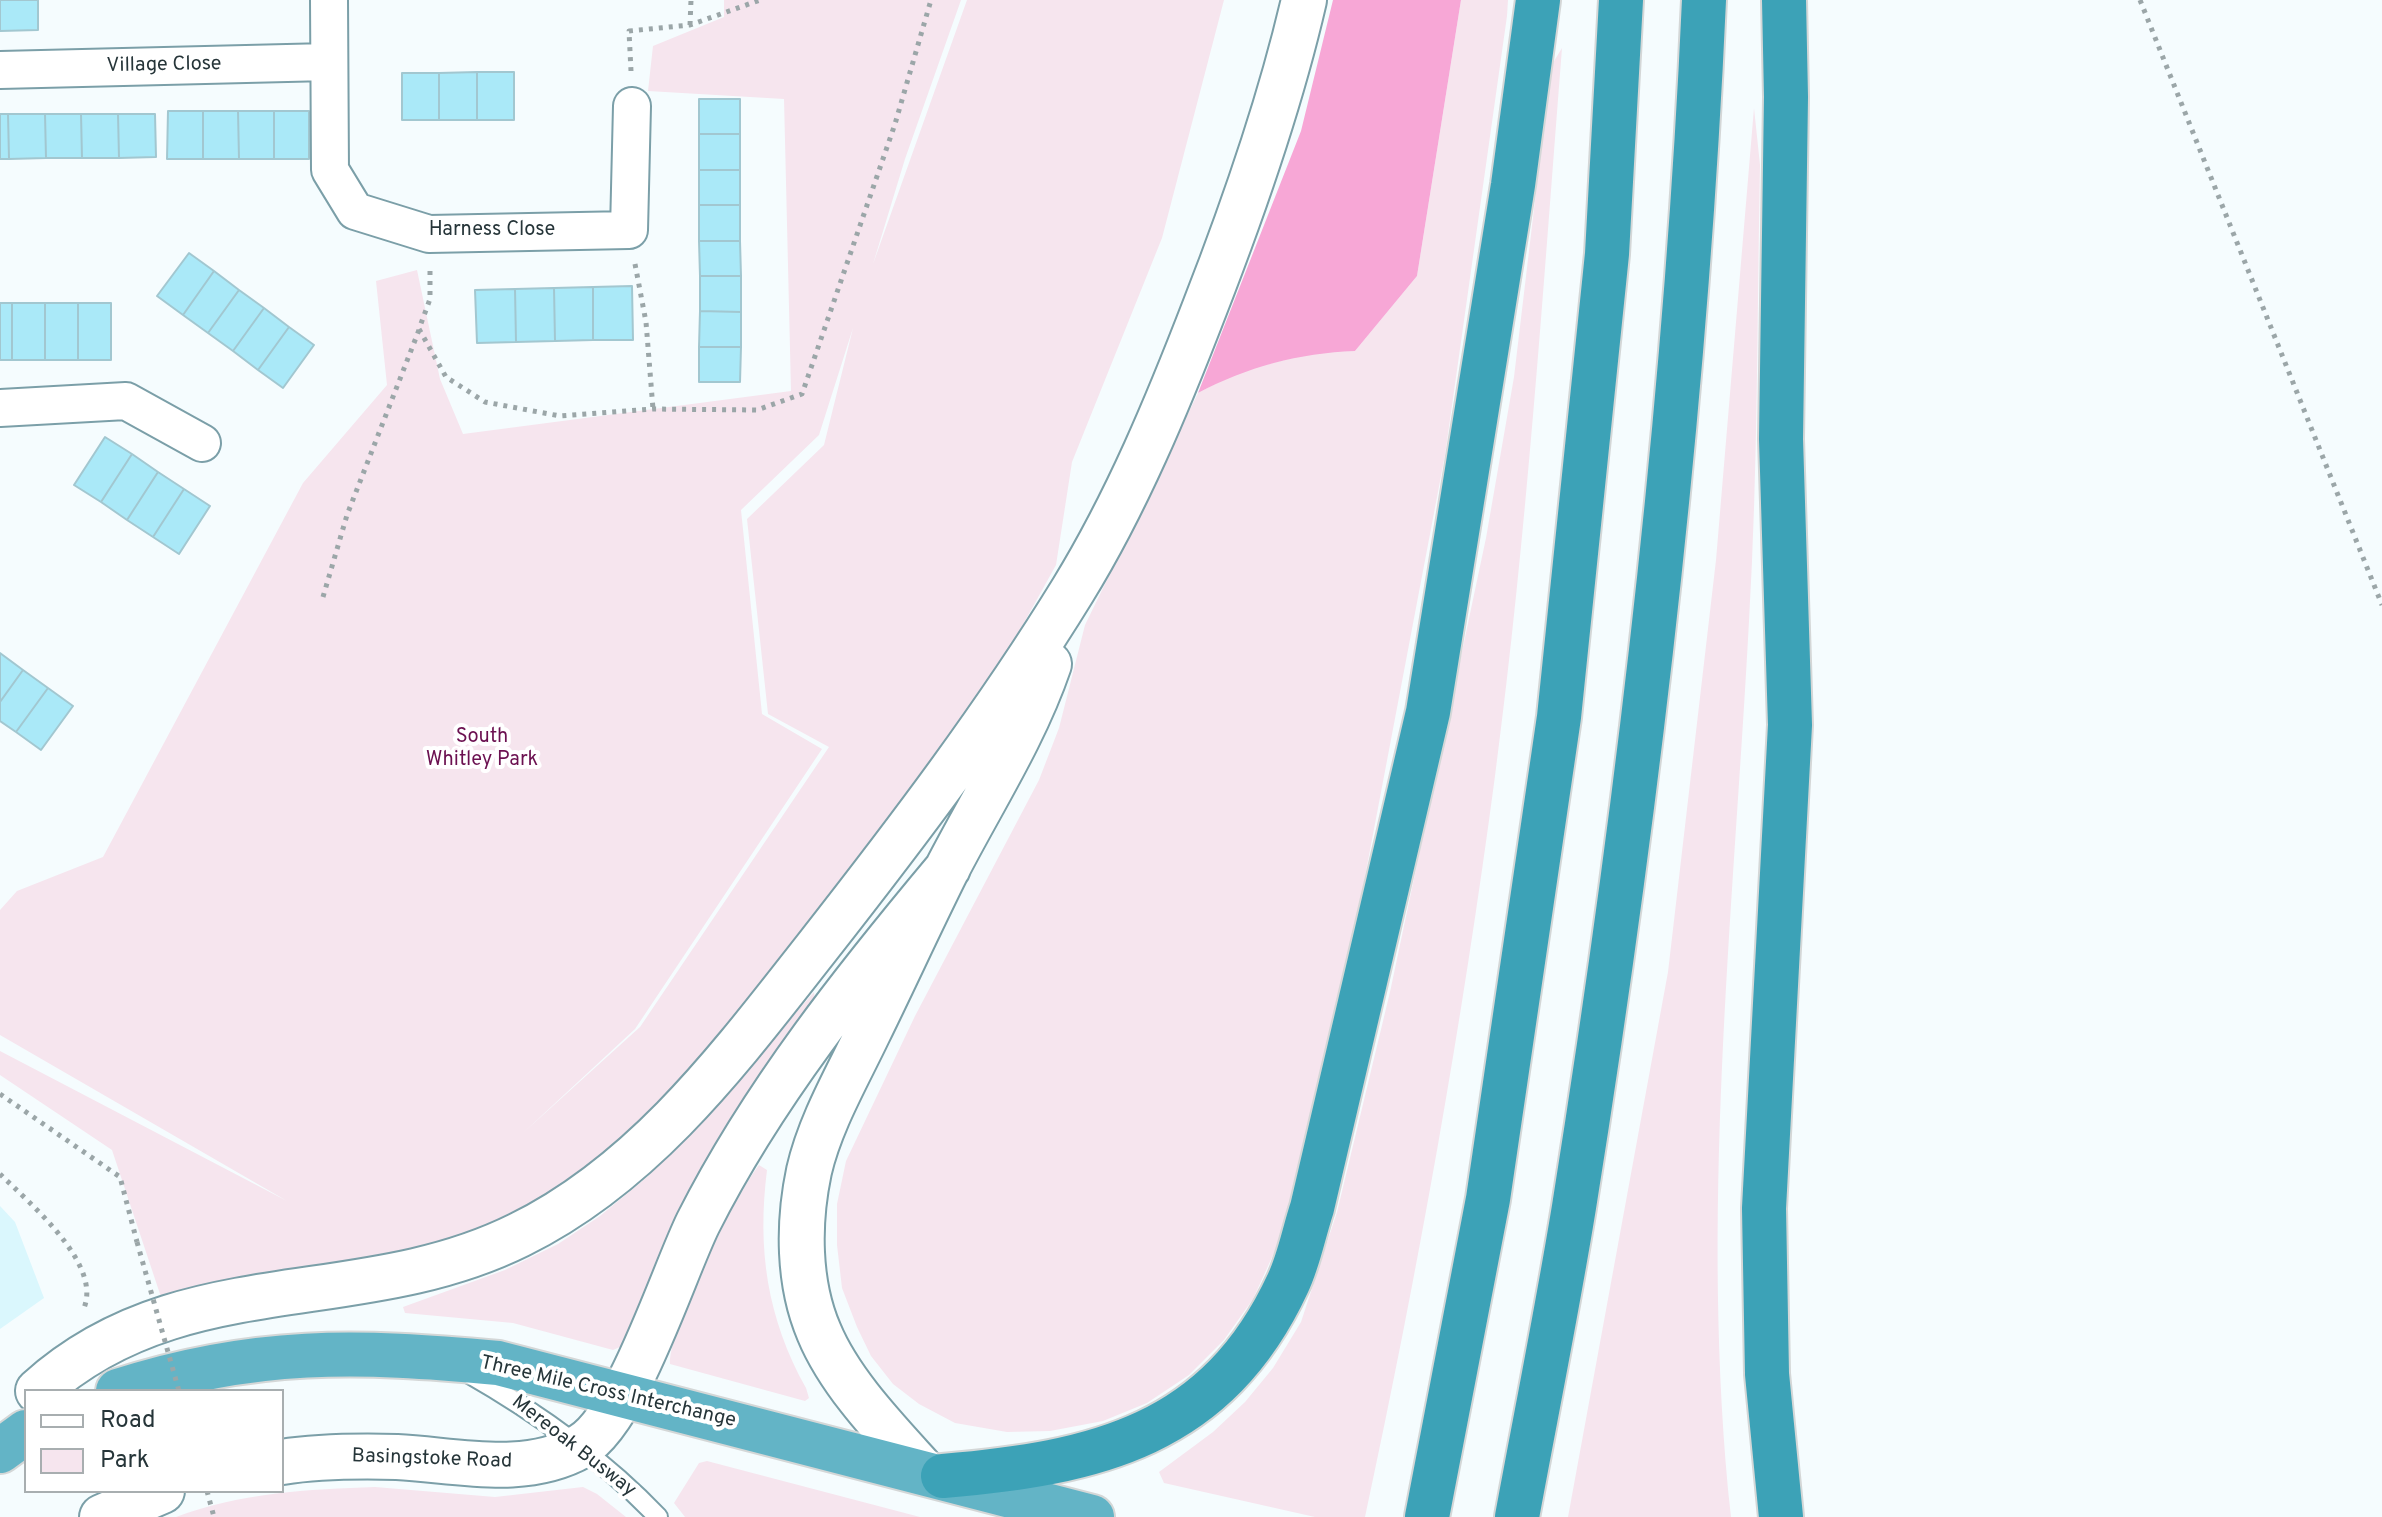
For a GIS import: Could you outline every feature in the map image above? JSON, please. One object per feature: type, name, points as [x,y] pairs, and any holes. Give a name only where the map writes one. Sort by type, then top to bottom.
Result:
[{"type":"highway","points":[[933,1474],[1031,1469],[1075,1459],[1147,1433],[1178,1417],[1237,1363],[1267,1322],[1289,1281],[1312,1208],[1428,712],[1513,185],[1538,0]]},
{"type":"highway","points":[[1427,1517],[1488,1199],[1559,717],[1607,254],[1621,0]]},
{"type":"highway","points":[[1517,1517],[1574,1208],[1642,724],[1676,402],[1704,0]]},
{"type":"highway","points":[[1781,1517],[1767,1374],[1764,1208],[1790,725],[1781,439],[1786,97],[1784,0]]},
{"type":"highway","name":"Three Mile Cross Interchange","points":[[125,1389],[189,1370],[258,1357],[358,1353],[498,1363],[1092,1517]]},
{"type":"highway","points":[[0,1451],[24,1433]]},
{"type":"main road","points":[[41,1389],[87,1352],[171,1314],[258,1295],[350,1285],[410,1274],[489,1248],[572,1204],[612,1174],[691,1102],[733,1054],[887,860],[997,707],[1075,586],[1128,486],[1178,378],[1258,161],[1304,0]]},
{"type":"main road","points":[[933,1474],[867,1408],[819,1334],[808,1301],[801,1227],[816,1147],[948,868],[1012,751],[1042,685],[1075,586]]},
{"type":"main road","points":[[580,1447],[605,1422],[644,1350],[699,1222],[766,1110],[860,974],[948,868]]},
{"type":"main road","points":[[0,1444],[24,1409]]},
{"type":"main road","name":"Basingstoke Road","points":[[284,1462],[355,1456],[505,1465],[536,1461],[580,1447]]},
{"type":"main road","points":[[102,1517],[157,1493]]},
{"type":"street","name":"Harness Close","points":[[329,0],[330,170],[355,211],[429,234],[629,230]]},
{"type":"street","name":"Village Close","points":[[0,70],[328,62]]},
{"type":"street","points":[[629,230],[632,106]]},
{"type":"street","points":[[0,408],[126,401],[202,443]]},
{"type":"lane","name":"Mereoak Busway","points":[[442,1358],[525,1406],[580,1447],[658,1517]]},
{"type":"path","points":[[690,25],[691,0]]},
{"type":"path","points":[[632,106],[629,31],[690,25],[760,0]]},
{"type":"path","points":[[419,329],[446,377],[485,402],[560,416],[653,409],[757,410],[802,394],[895,124],[931,0]]},
{"type":"path","points":[[2140,0],[2382,605]]},
{"type":"path","points":[[629,230],[646,322],[653,409]]},
{"type":"path","points":[[323,597],[347,515],[430,299],[429,234]]},
{"type":"path","points":[[0,1094],[120,1177],[178,1389]]},
{"type":"path","points":[[0,1174],[55,1231],[82,1268],[89,1298],[84,1310]]},
{"type":"path","points":[[208,1493],[214,1517]]},
{"type":"shaded area","points":[[1333,0],[1461,0],[1417,276],[1355,351],[1274,363],[1198,393],[1301,131]]},
{"type":"shaded area","points":[[0,1206],[15,1222],[44,1298],[0,1329]]},
{"type":"green space","name":"South Whitley Park","points":[[724,0],[961,0],[905,159],[873,264],[967,0],[1224,0],[1162,238],[1072,462],[1056,565],[984,695],[914,803],[616,1159],[460,1248],[161,1297],[112,1150],[0,1075],[0,1051],[287,1201],[0,1035],[0,910],[17,891],[103,857],[303,483],[387,385],[376,281],[417,270],[440,379],[463,434],[791,391],[784,99],[648,91],[653,46],[724,17]],"holes":[[[853,328],[824,445],[747,519],[768,714],[829,747],[640,1027],[523,1133],[635,1029],[822,749],[762,714],[741,510],[819,435]]]},
{"type":"green space","points":[[1461,0],[1508,0],[1507,16],[1445,455],[1344,987],[1305,1171],[1279,1242],[1253,1299],[1224,1340],[1189,1375],[1147,1403],[1103,1421],[1050,1431],[1007,1432],[955,1423],[919,1404],[893,1384],[871,1356],[857,1327],[842,1288],[837,1245],[837,1204],[846,1161],[915,1016],[1039,780],[1059,728],[1085,625],[1198,393],[1237,372],[1316,352],[1355,351],[1417,276]]},
{"type":"green space","points":[[1562,48],[1516,594],[1495,776],[1453,1055],[1421,1240],[1365,1517],[1315,1517],[1164,1483],[1159,1472],[1213,1432],[1245,1402],[1273,1368],[1301,1322],[1337,1212],[1390,992],[1486,538],[1514,377],[1551,66]]},
{"type":"green space","points":[[1754,108],[1760,165],[1754,507],[1718,1181],[1722,1405],[1731,1517],[1568,1517],[1668,972],[1716,560]]},
{"type":"green space","points":[[814,992],[815,1001],[680,1220],[620,1347],[613,1350],[513,1323],[405,1313],[403,1307],[505,1270],[558,1244],[600,1216],[647,1177],[697,1126]]},
{"type":"green space","points":[[759,1165],[767,1170],[763,1228],[768,1282],[782,1336],[806,1388],[809,1398],[805,1401],[670,1364],[672,1347],[691,1294],[735,1204]]},
{"type":"green space","points":[[707,1461],[920,1517],[685,1517],[674,1503],[699,1463]]},
{"type":"green space","points":[[375,1487],[495,1497],[583,1487],[626,1517],[176,1517],[225,1502],[300,1491]]},
{"type":"building","points":[[0,0],[38,0],[38,30],[0,31]]},
{"type":"building","points":[[477,72],[514,72],[514,120],[477,120]]},
{"type":"building","points":[[477,72],[477,120],[439,120],[439,73]]},
{"type":"building","points":[[402,73],[439,73],[439,120],[402,120]]},
{"type":"building","points":[[699,99],[740,99],[740,134],[699,134]]},
{"type":"building","points":[[168,111],[203,111],[203,159],[167,159]]},
{"type":"building","points":[[203,111],[238,111],[239,159],[203,159]]},
{"type":"building","points":[[238,111],[274,111],[274,159],[239,159]]},
{"type":"building","points":[[274,111],[309,111],[309,159],[274,159]]},
{"type":"building","points":[[0,114],[8,114],[9,159],[0,159]]},
{"type":"building","points":[[8,114],[45,114],[46,158],[9,159]]},
{"type":"building","points":[[45,114],[81,114],[82,158],[46,158]]},
{"type":"building","points":[[81,114],[118,114],[119,158],[82,158]]},
{"type":"building","points":[[118,114],[155,114],[156,157],[119,158]]},
{"type":"building","points":[[699,134],[740,134],[740,170],[699,170]]},
{"type":"building","points":[[699,170],[740,170],[740,205],[699,205]]},
{"type":"building","points":[[699,205],[740,205],[740,241],[699,241]]},
{"type":"building","points":[[699,241],[740,241],[741,276],[700,276]]},
{"type":"building","points":[[189,253],[214,271],[183,315],[157,296]]},
{"type":"building","points":[[214,271],[239,290],[208,333],[183,315]]},
{"type":"building","points":[[700,276],[741,276],[741,312],[700,311]]},
{"type":"building","points":[[632,286],[633,340],[593,340],[593,287]]},
{"type":"building","points":[[593,287],[593,340],[555,341],[554,288]]},
{"type":"building","points":[[554,288],[555,341],[516,342],[515,289]]},
{"type":"building","points":[[515,289],[516,342],[477,343],[475,290]]},
{"type":"building","points":[[239,290],[264,308],[233,351],[208,333]]},
{"type":"building","points":[[0,303],[12,303],[12,360],[0,360]]},
{"type":"building","points":[[12,303],[45,303],[45,360],[12,360]]},
{"type":"building","points":[[45,303],[78,303],[78,360],[45,360]]},
{"type":"building","points":[[78,303],[111,303],[111,360],[78,360]]},
{"type":"building","points":[[264,308],[289,327],[258,370],[233,351]]},
{"type":"building","points":[[700,311],[741,312],[741,347],[699,347]]},
{"type":"building","points":[[289,327],[314,345],[283,388],[258,370]]},
{"type":"building","points":[[699,347],[741,347],[740,382],[699,382]]},
{"type":"building","points":[[105,437],[132,454],[101,502],[74,485]]},
{"type":"building","points":[[132,454],[158,472],[127,520],[101,502]]},
{"type":"building","points":[[158,472],[184,489],[153,537],[127,520]]},
{"type":"building","points":[[184,489],[210,506],[179,554],[153,537]]},
{"type":"building","points":[[0,653],[23,670],[0,702]]},
{"type":"building","points":[[23,670],[48,688],[16,732],[0,721],[0,702]]},
{"type":"building","points":[[48,688],[73,706],[41,750],[16,732]]}]
